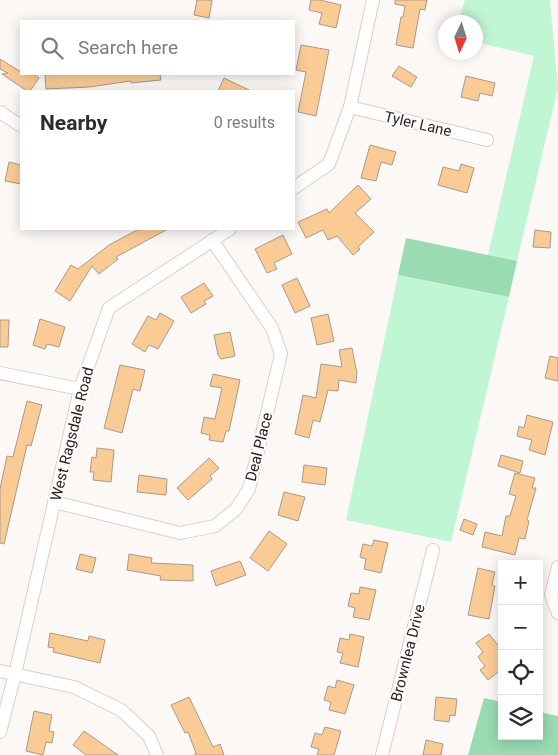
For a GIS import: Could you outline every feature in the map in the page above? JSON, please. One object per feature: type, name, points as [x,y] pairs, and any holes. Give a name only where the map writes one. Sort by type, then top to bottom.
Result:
[{"type":"street","points":[[295,187],[329,164],[350,107],[373,0]]},
{"type":"street","name":"Tyler Lane","points":[[350,107],[487,140]]},
{"type":"street","points":[[0,112],[20,125]]},
{"type":"street","name":"West Ragsdale Road","points":[[0,732],[80,389],[109,308],[228,230]]},
{"type":"street","name":"Deal Place","points":[[54,502],[180,533],[215,526],[236,509],[248,489],[281,354],[272,328],[212,240]]},
{"type":"street","points":[[0,374],[80,389]]},
{"type":"street","name":"Brownlea Drive","points":[[382,755],[433,550]]},
{"type":"street","points":[[558,567],[551,595],[558,613]]},
{"type":"street","points":[[0,671],[74,687],[121,710],[149,736],[158,755]]},
{"type":"green space","points":[[465,0],[550,0],[558,88],[517,261],[488,255],[534,56],[483,44],[483,15],[460,15]]},
{"type":"green space","points":[[406,238],[517,261],[509,297],[398,275]]},
{"type":"green space","points":[[398,275],[509,297],[451,542],[346,520]]},
{"type":"green space","points":[[484,698],[498,701],[498,740],[543,740],[543,713],[558,716],[558,755],[468,755]]},
{"type":"building","points":[[197,0],[212,0],[209,18],[194,15]]},
{"type":"building","points":[[311,0],[341,5],[336,28],[319,24],[322,13],[309,10]]},
{"type":"building","points":[[395,0],[427,0],[425,10],[420,9],[413,48],[396,45],[405,6],[395,4]]},
{"type":"building","points":[[301,45],[329,50],[316,116],[298,112],[306,72],[296,70]]},
{"type":"building","points":[[0,59],[20,71],[20,75],[34,75],[39,78],[31,90],[26,90],[2,74],[8,73],[0,69]]},
{"type":"building","points":[[399,66],[417,77],[411,87],[392,76]]},
{"type":"building","points":[[45,75],[160,75],[161,80],[131,83],[131,81],[89,87],[46,89]]},
{"type":"building","points":[[466,76],[495,83],[492,96],[480,93],[478,101],[461,97]]},
{"type":"building","points":[[224,78],[249,90],[218,90]]},
{"type":"building","points":[[370,145],[396,152],[392,165],[381,162],[376,181],[361,178]]},
{"type":"building","points":[[9,162],[20,165],[20,184],[5,181]]},
{"type":"building","points":[[461,164],[474,168],[467,193],[438,185],[443,167],[459,171]]},
{"type":"building","points":[[358,185],[371,199],[355,213],[374,232],[358,247],[360,249],[353,255],[337,236],[328,240],[323,230],[306,238],[298,222],[327,209],[329,213]]},
{"type":"building","points":[[137,230],[166,230],[116,257],[118,259],[99,274],[92,266],[70,301],[55,291],[71,265],[78,269],[109,245]]},
{"type":"building","points":[[535,230],[551,232],[550,248],[533,247]]},
{"type":"building","points":[[283,235],[292,254],[274,263],[277,269],[267,273],[255,249]]},
{"type":"building","points":[[297,278],[310,306],[295,313],[282,285]]},
{"type":"building","points":[[204,283],[213,296],[204,301],[206,304],[191,313],[181,297]]},
{"type":"building","points":[[160,313],[174,321],[158,349],[149,345],[145,352],[132,344],[148,316],[156,320]]},
{"type":"building","points":[[328,314],[334,341],[317,345],[311,318]]},
{"type":"building","points":[[40,319],[65,327],[59,347],[47,344],[45,349],[33,345]]},
{"type":"building","points":[[0,320],[9,320],[8,347],[0,347]]},
{"type":"building","points":[[230,332],[235,356],[221,359],[218,355],[214,335]]},
{"type":"building","points":[[352,348],[357,370],[356,383],[339,380],[338,391],[328,390],[320,422],[313,420],[309,438],[295,434],[303,395],[316,398],[321,364],[342,367],[339,350]]},
{"type":"building","points":[[550,356],[558,358],[558,381],[545,378]]},
{"type":"building","points":[[120,365],[145,370],[140,391],[133,389],[122,433],[104,428]]},
{"type":"building","points":[[213,374],[240,380],[229,431],[226,431],[223,442],[209,440],[210,435],[201,433],[204,417],[215,419],[222,388],[210,386]]},
{"type":"building","points":[[27,401],[42,405],[31,446],[27,445],[4,544],[0,543],[0,489],[7,456],[13,457]]},
{"type":"building","points":[[527,415],[553,422],[545,455],[529,450],[532,440],[517,436],[519,426],[524,428]]},
{"type":"building","points":[[97,448],[114,450],[111,482],[93,480],[94,472],[90,472],[92,457],[96,458]]},
{"type":"building","points":[[501,455],[523,461],[520,473],[498,466]]},
{"type":"building","points":[[209,458],[219,468],[210,476],[212,479],[188,500],[177,488]]},
{"type":"building","points":[[304,465],[327,468],[325,485],[302,482]]},
{"type":"building","points":[[515,473],[535,478],[532,488],[536,488],[527,520],[529,521],[525,539],[519,538],[515,555],[482,547],[485,532],[502,536],[506,516],[510,516],[516,496],[509,494]]},
{"type":"building","points":[[139,475],[167,479],[166,495],[137,492]]},
{"type":"building","points":[[284,492],[305,497],[298,521],[278,515]]},
{"type":"building","points":[[464,519],[477,524],[473,535],[460,530]]},
{"type":"building","points":[[269,531],[287,544],[268,571],[250,558]]},
{"type":"building","points":[[374,540],[388,543],[381,573],[364,569],[366,559],[360,557],[363,544],[372,546]]},
{"type":"building","points":[[80,554],[96,558],[92,573],[76,569]]},
{"type":"building","points":[[129,554],[152,558],[151,563],[193,565],[193,581],[160,580],[161,576],[127,570]]},
{"type":"building","points":[[240,561],[246,575],[216,586],[211,571]]},
{"type":"building","points":[[478,568],[495,572],[492,585],[495,586],[489,619],[468,615]]},
{"type":"building","points":[[360,587],[376,590],[369,620],[353,617],[355,608],[348,606],[351,593],[359,594]]},
{"type":"building","points":[[50,633],[88,641],[89,636],[105,640],[100,663],[53,652],[54,648],[48,647]]},
{"type":"building","points":[[350,634],[364,637],[358,667],[340,663],[343,653],[337,652],[340,638],[349,640]]},
{"type":"building","points":[[489,634],[498,645],[498,672],[488,680],[480,670],[485,666],[478,657],[483,652],[476,643]]},
{"type":"building","points":[[337,680],[354,685],[345,714],[329,710],[331,702],[324,700],[328,686],[335,688]]},
{"type":"building","points":[[189,697],[213,747],[220,744],[224,755],[194,755],[196,753],[188,732],[185,733],[171,705]]},
{"type":"building","points":[[436,697],[457,699],[455,716],[450,715],[449,722],[434,720]]},
{"type":"building","points":[[34,711],[52,715],[49,731],[54,732],[52,743],[46,742],[43,755],[26,751]]},
{"type":"building","points":[[325,727],[341,731],[334,755],[317,755],[319,749],[311,747],[315,733],[322,735]]},
{"type":"building","points":[[84,731],[118,755],[86,755],[73,745]]},
{"type":"building","points":[[426,740],[443,744],[441,755],[423,755]]}]
